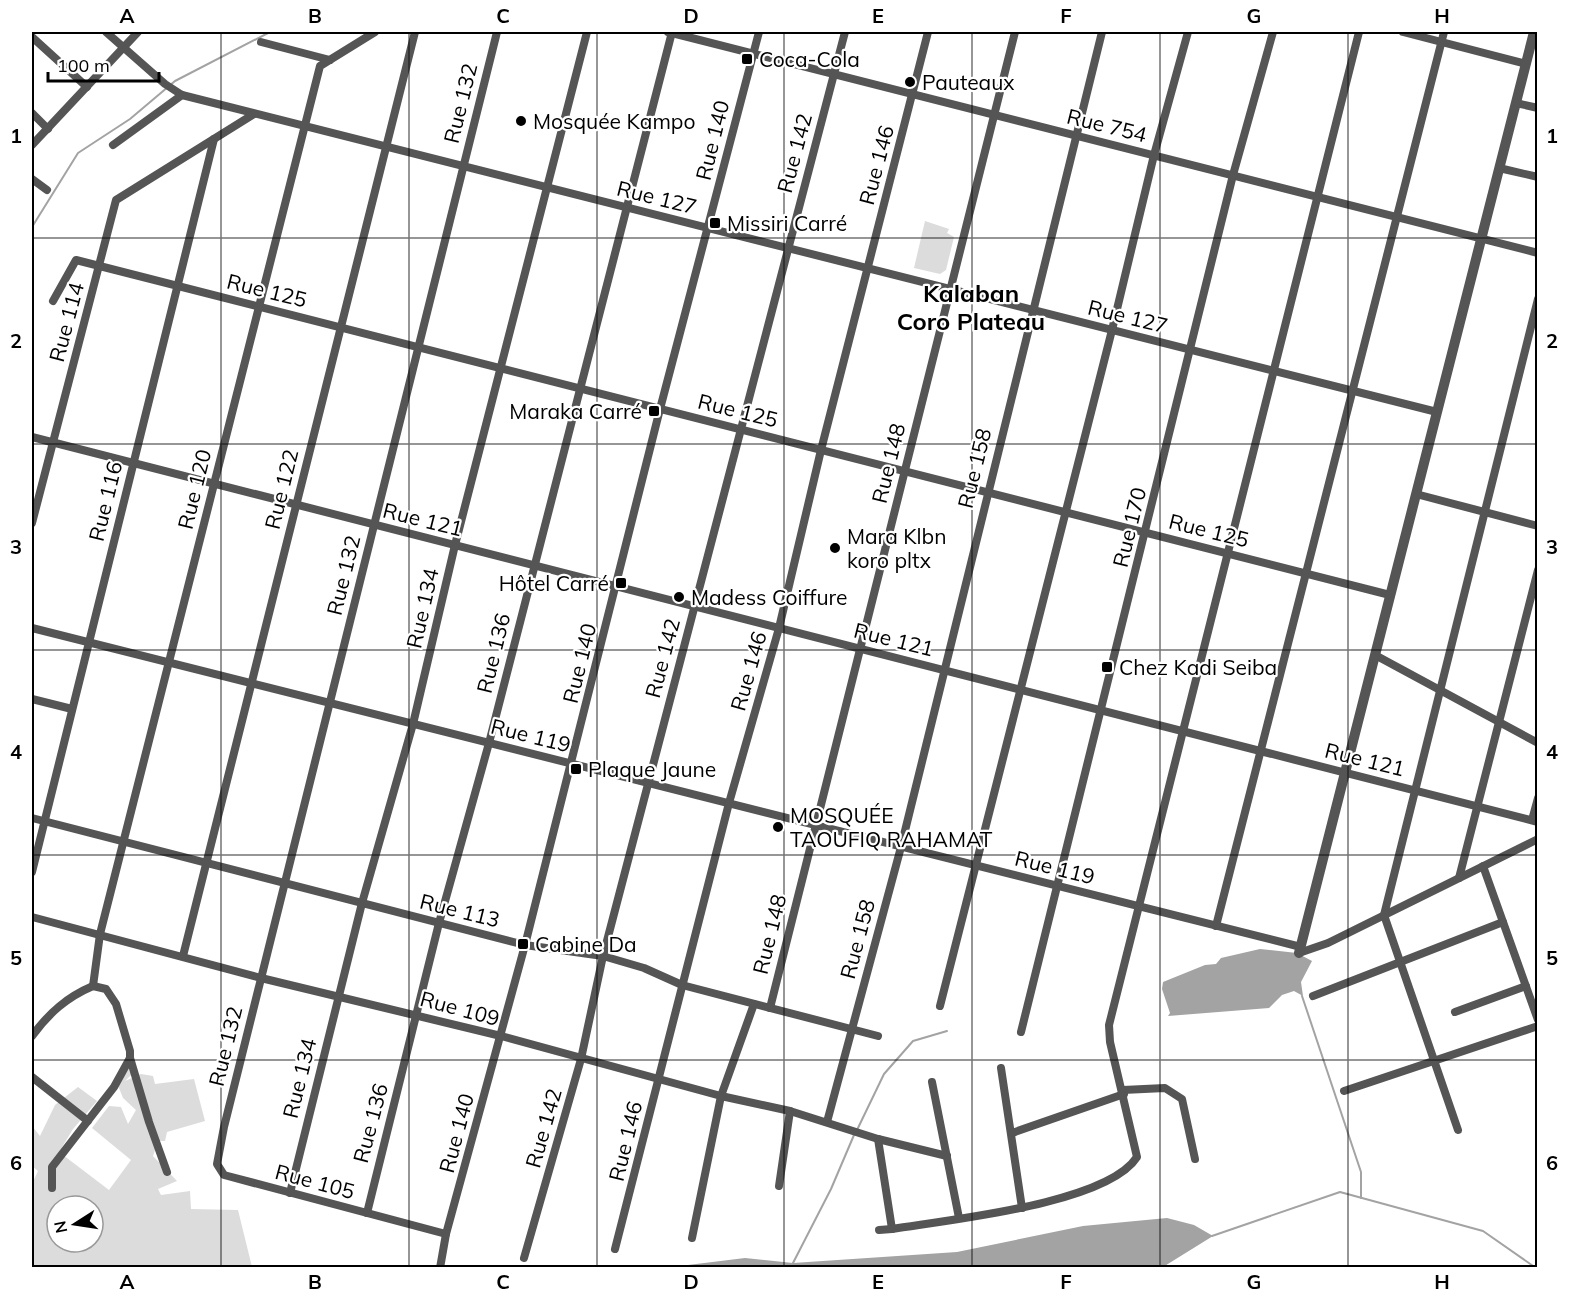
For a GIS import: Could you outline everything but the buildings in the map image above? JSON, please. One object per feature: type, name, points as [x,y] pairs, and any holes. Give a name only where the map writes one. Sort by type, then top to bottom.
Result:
[{"type":"street","points":[[106,32],[178,93],[113,145]]},
{"type":"street","points":[[32,145],[138,32]]},
{"type":"street","name":"Rue 120","points":[[93,986],[100,934],[320,66],[375,32]]},
{"type":"street","name":"Rue 122","points":[[183,956],[204,862],[415,32]]},
{"type":"street","name":"Rue 132","points":[[224,1127],[497,32]]},
{"type":"street","name":"Rue 134","points":[[290,1193],[362,903],[412,724],[455,545],[587,32]]},
{"type":"street","name":"Rue 754","points":[[670,32],[1538,253]]},
{"type":"street","name":"Rue 136","points":[[367,1213],[439,923],[489,743],[670,32]]},
{"type":"street","name":"Rue 140","points":[[440,1268],[446,1234],[525,945],[660,409],[759,32]]},
{"type":"street","name":"Rue 142","points":[[524,1258],[581,1059],[603,956],[844,32]]},
{"type":"street","name":"Rue 146","points":[[615,1249],[729,803],[779,628],[821,450],[928,32]]},
{"type":"street","name":"Rue 148","points":[[770,1008],[858,648],[905,471],[1015,32]]},
{"type":"street","name":"Rue 158","points":[[831,1124],[852,1029],[901,846],[986,492],[1102,32]]},
{"type":"street","points":[[940,1006],[1112,330],[1154,155],[1188,32]]},
{"type":"street","name":"Rue 170","points":[[1021,1032],[1233,175],[1273,32]]},
{"type":"street","points":[[879,1230],[1022,1208],[1082,1192],[1133,1164],[1137,1157],[1124,1092],[1110,1042],[1109,1025],[1359,32]]},
{"type":"street","points":[[1403,32],[1526,64]]},
{"type":"street","points":[[1216,926],[1444,32]]},
{"type":"street","points":[[32,37],[87,87]]},
{"type":"street","points":[[1534,37],[1300,950],[1328,943],[1538,839]]},
{"type":"street","points":[[261,42],[330,60]]},
{"type":"street","name":"Rue 127","points":[[178,93],[304,127],[1437,412]]},
{"type":"street","points":[[1516,103],[1538,108]]},
{"type":"street","points":[[32,113],[48,129]]},
{"type":"street","points":[[214,139],[254,114]]},
{"type":"street","name":"Rue 114","points":[[32,523],[116,200],[214,139]]},
{"type":"street","name":"Rue 116","points":[[32,872],[214,139]]},
{"type":"street","points":[[1499,168],[1538,177]]},
{"type":"street","points":[[33,183],[47,190]]},
{"type":"street","name":"Rue 125","points":[[53,301],[76,260],[1390,595]]},
{"type":"street","points":[[1458,1130],[1384,915],[1413,790],[1538,299]]},
{"type":"street","name":"Rue 121","points":[[32,437],[1535,821]]},
{"type":"street","points":[[1416,494],[1538,526]]},
{"type":"street","points":[[1459,878],[1538,570]]},
{"type":"street","name":"Rue 119","points":[[32,628],[1139,906],[1300,950]]},
{"type":"street","points":[[1375,655],[1538,743]]},
{"type":"street","points":[[32,699],[72,709]]},
{"type":"street","points":[[1535,821],[1538,798]]},
{"type":"street","name":"Rue 113","points":[[32,818],[525,945],[603,956],[644,968],[682,985],[878,1036]]},
{"type":"street","points":[[1483,866],[1538,1020]]},
{"type":"street","name":"Rue 109","points":[[32,917],[261,978],[501,1036],[721,1096],[790,1111],[878,1139],[947,1156]]},
{"type":"street","points":[[1313,996],[1503,922]]},
{"type":"street","points":[[32,1036],[46,1017],[64,1001],[93,986],[106,989],[116,1004],[149,1122],[168,1172]]},
{"type":"street","points":[[1455,1012],[1526,986]]},
{"type":"street","points":[[692,1238],[721,1096],[754,1004]]},
{"type":"street","points":[[1344,1091],[1538,1026]]},
{"type":"street","points":[[52,1188],[52,1167],[114,1087],[130,1058]]},
{"type":"street","points":[[1001,1068],[1022,1208]]},
{"type":"street","points":[[32,1077],[87,1121]]},
{"type":"street","points":[[932,1082],[959,1218]]},
{"type":"street","points":[[1012,1133],[1124,1092],[1165,1088],[1182,1100],[1195,1159]]},
{"type":"street","points":[[779,1186],[790,1111]]},
{"type":"street","name":"Rue 105","points":[[224,1127],[218,1164],[224,1175],[446,1234]]},
{"type":"street","points":[[878,1139],[892,1229]]},
{"type":"shaded area","points":[[925,221],[949,229],[947,233],[954,237],[946,270],[940,274],[914,268]]},
{"type":"shaded area","points":[[1260,949],[1297,953],[1312,961],[1301,982],[1303,996],[1294,991],[1282,995],[1269,1008],[1168,1016],[1170,1013],[1162,989],[1163,982],[1205,965],[1216,964],[1221,958]]},
{"type":"shaded area","points":[[126,1066],[134,1072],[125,1081],[141,1074],[153,1076],[155,1084],[194,1079],[205,1121],[167,1132],[165,1141],[158,1141],[153,1156],[177,1181],[158,1189],[161,1195],[190,1191],[191,1209],[238,1210],[252,1267],[32,1267],[32,1184],[38,1171],[32,1166],[32,1126],[40,1136],[55,1105],[78,1087],[97,1101],[73,1129],[59,1152],[109,1190],[131,1160],[92,1128],[109,1106],[121,1107],[128,1124],[136,1110],[123,1098],[115,1078]]},
{"type":"shaded area","points":[[1167,1218],[1194,1225],[1213,1236],[1163,1267],[625,1267],[688,1265],[745,1258],[793,1263],[957,1252],[1083,1226]]},
{"type":"waterway","points":[[32,227],[78,153],[130,119],[175,81],[270,32]]},
{"type":"waterway","points":[[32,303],[32,309]]},
{"type":"waterway","points":[[1302,996],[1361,1172],[1361,1198]]},
{"type":"waterway","points":[[857,1130],[884,1074],[913,1041],[947,1031]]},
{"type":"waterway","points":[[796,1268],[793,1263],[831,1189],[854,1135]]},
{"type":"waterway","points":[[1212,1236],[1340,1192],[1483,1231],[1536,1268]]},
{"type":"place","name":"Coca-Cola","points":[[747,59]]},
{"type":"place","name":"Pauteaux","points":[[910,82]]},
{"type":"place","name":"Mosquée Kampo","points":[[521,121]]},
{"type":"place","name":"Missiri Carré","points":[[715,223]]},
{"type":"place","name":"Maraka Carré","points":[[654,411]]},
{"type":"place","name":"Mara Klbn koro pltx","points":[[835,548]]},
{"type":"place","name":"Hôtel Carré","points":[[621,583]]},
{"type":"place","name":"Madess Coiffure","points":[[679,597]]},
{"type":"place","name":"Chez Kadi Seiba","points":[[1107,667]]},
{"type":"place","name":"Plaque Jaune","points":[[576,769]]},
{"type":"place","name":"MOSQUÉE TAOUFIQ RAHAMAT","points":[[778,827]]},
{"type":"place","name":"Cabine Da","points":[[523,944]]},
{"type":"district","name":"Kalaban Coro Plateau","points":[[971,307]]}]
